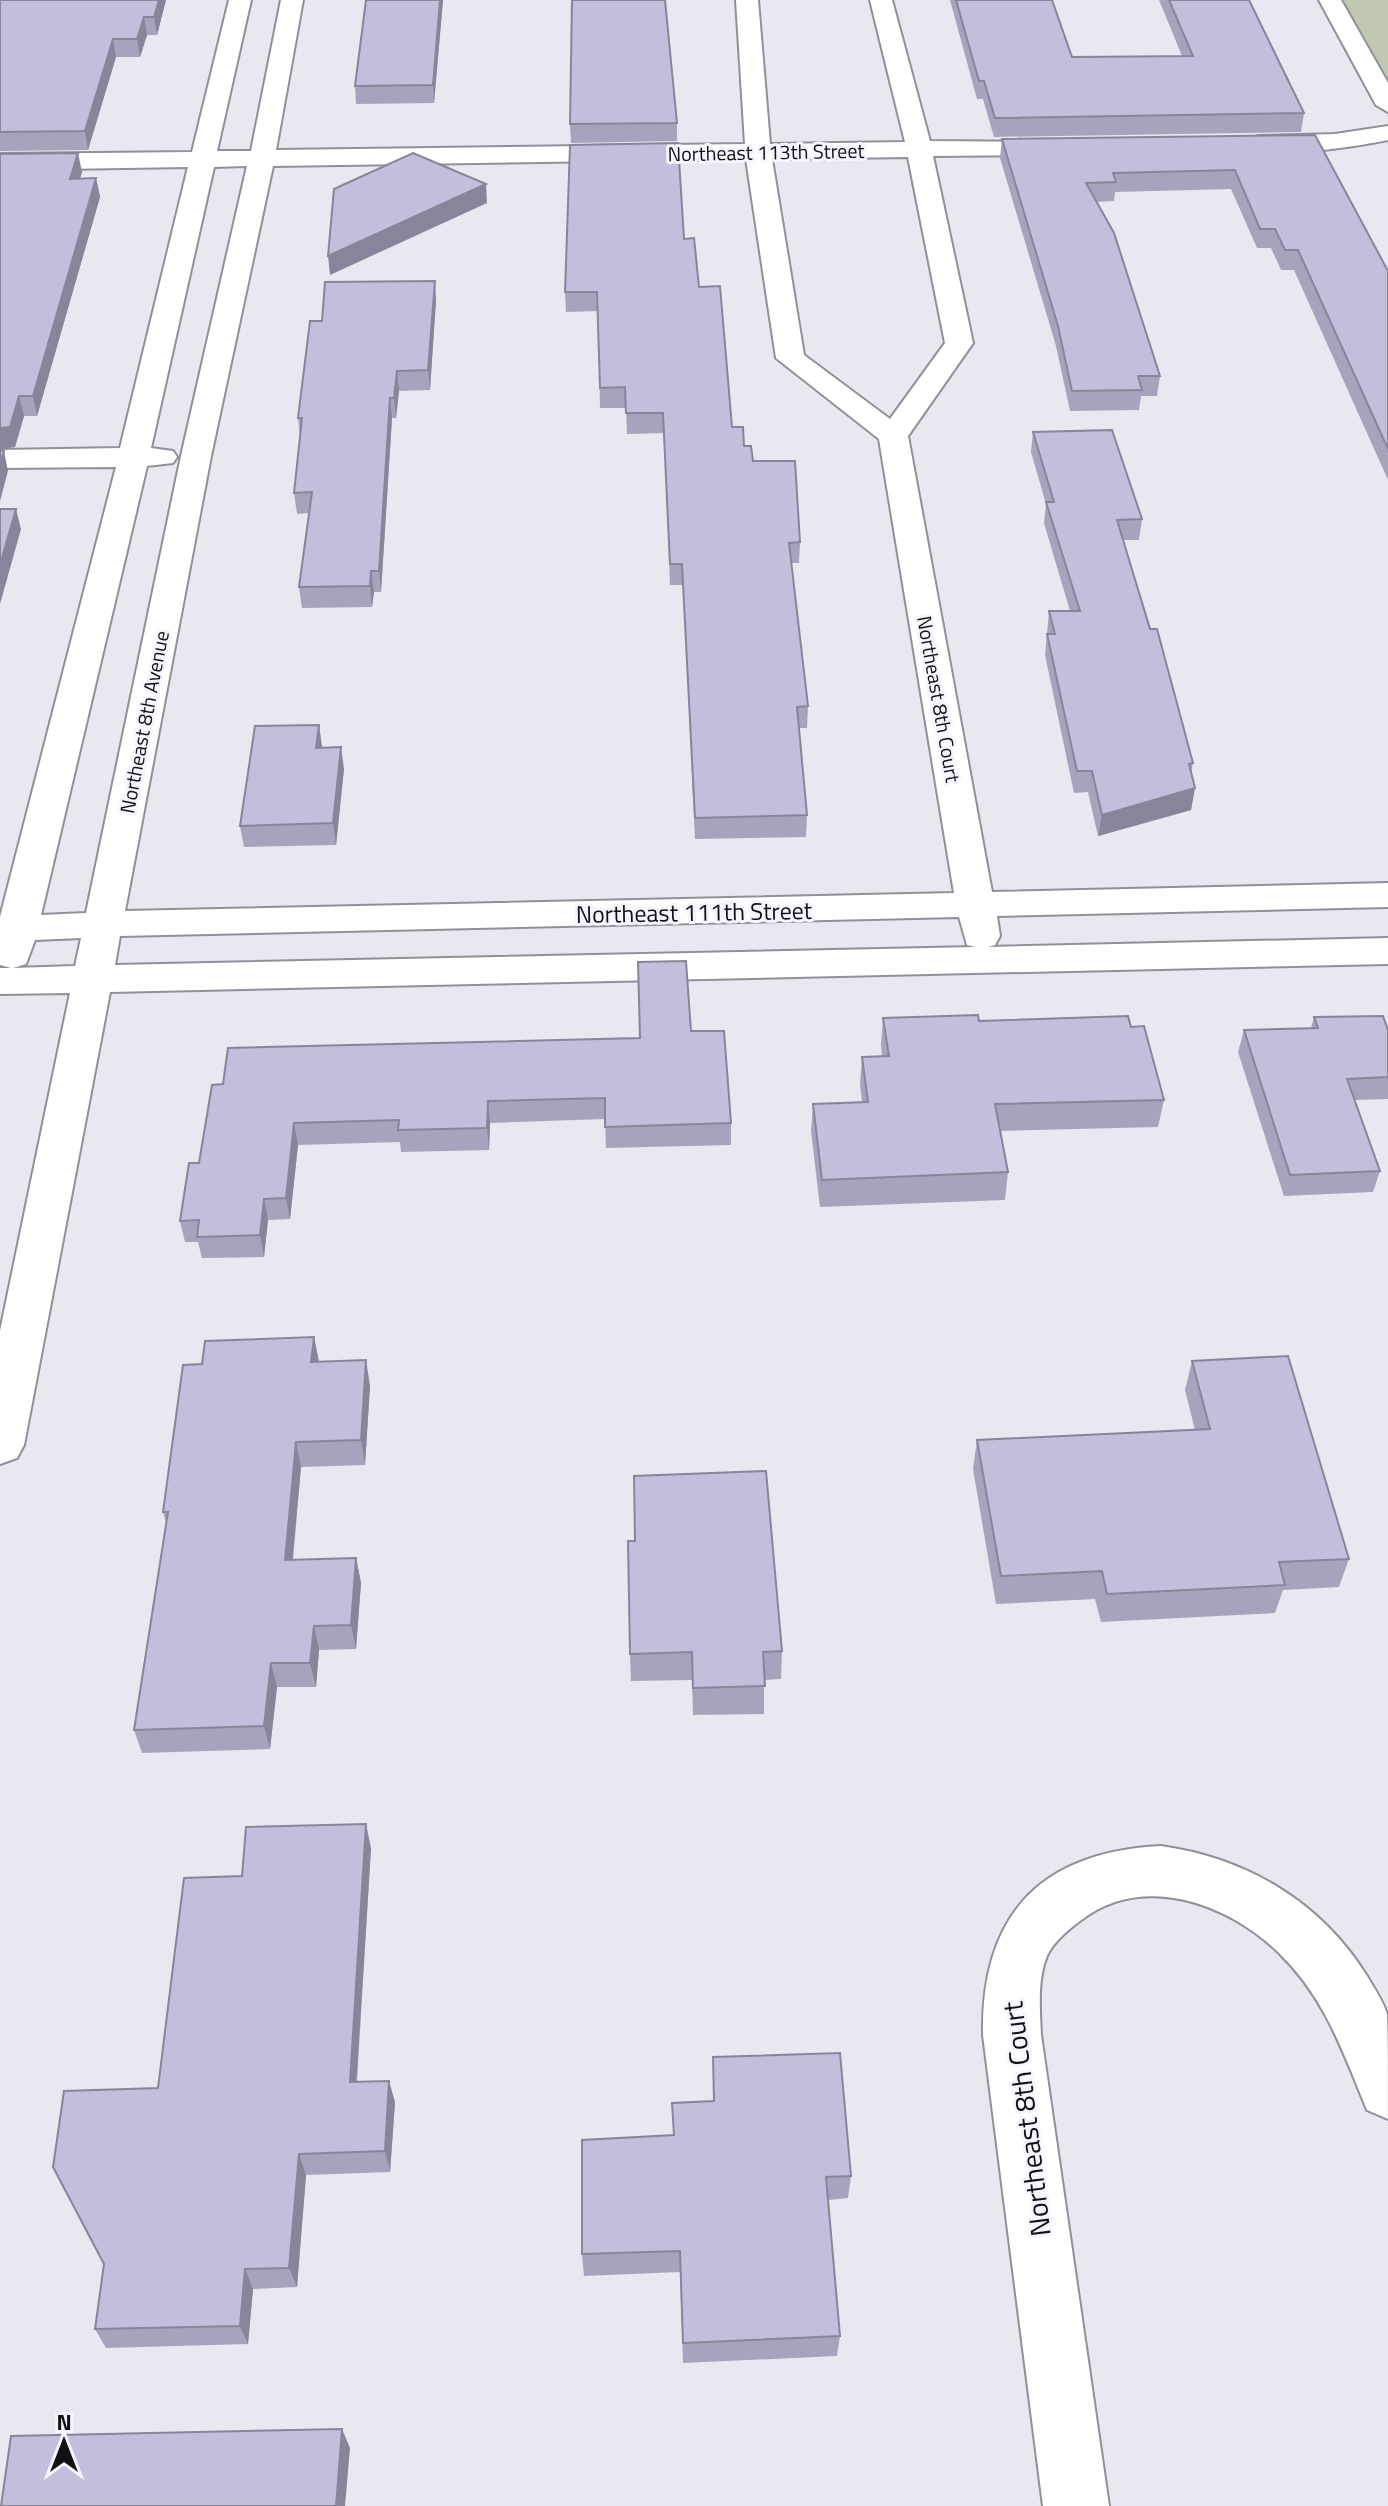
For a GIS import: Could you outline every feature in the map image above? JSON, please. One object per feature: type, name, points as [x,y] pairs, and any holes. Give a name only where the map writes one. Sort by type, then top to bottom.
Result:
[{"type":"street","points":[[240,0],[95,623],[9,930],[2,989],[94,981],[986,963],[1388,951]]},
{"type":"street","name":"Northeast 8th Avenue","points":[[0,1445],[196,456],[292,0]]},
{"type":"street","points":[[747,0],[758,142],[790,358],[893,436],[959,343],[917,140],[881,0]]},
{"type":"street","points":[[1330,0],[1388,105]]},
{"type":"street","points":[[1241,134],[1335,142],[1388,131]]},
{"type":"street","name":"Northeast 113th Street","points":[[0,143],[263,149],[1077,137]]},
{"type":"street","name":"Northeast 113th Street","points":[[0,162],[204,149]]},
{"type":"street","points":[[165,322],[225,321]]},
{"type":"street","name":"Northeast 8th Court","points":[[893,436],[986,963]]},
{"type":"street","points":[[0,459],[196,456]]},
{"type":"street","name":"Northeast 111th Street","points":[[9,930],[104,924],[1388,895]]},
{"type":"street","name":"Northeast 8th Court","points":[[1076,2506],[1012,2035],[1011,1987],[1024,1943],[1054,1906],[1086,1886],[1128,1872],[1172,1870],[1216,1882],[1270,1912],[1295,1931],[1331,1968],[1356,2011],[1388,2090]]},
{"type":"green space","points":[[1330,0],[1388,0],[1388,105]]},
{"type":"building","points":[[0,0],[159,0],[154,17],[144,17],[137,39],[113,39],[85,131],[0,132]]},
{"type":"building","points":[[366,0],[440,0],[433,85],[355,86]]},
{"type":"building","points":[[572,0],[665,0],[677,123],[570,124]]},
{"type":"building","points":[[956,0],[1052,0],[1072,57],[1193,56],[1169,0],[1249,0],[1304,113],[995,118],[984,81],[979,81]]},
{"type":"building","points":[[1315,135],[1388,271],[1388,449],[1298,250],[1285,250],[1275,229],[1260,229],[1235,170],[1113,173],[1116,182],[1086,183],[1114,233],[1160,376],[1138,376],[1142,390],[1072,391],[1058,326],[1002,139]]},
{"type":"building","points":[[678,143],[684,239],[694,238],[699,287],[720,286],[732,427],[743,427],[744,446],[751,446],[753,461],[795,461],[800,542],[789,543],[808,706],[797,707],[807,815],[695,818],[682,564],[670,564],[663,413],[626,413],[625,387],[600,388],[597,292],[565,292],[570,145]]},
{"type":"building","points":[[78,153],[70,179],[96,178],[33,396],[19,396],[10,427],[0,428],[0,154]]},
{"type":"building","points":[[413,153],[486,184],[328,256],[334,189]]},
{"type":"building","points":[[435,281],[428,370],[397,371],[394,398],[390,398],[379,571],[371,571],[370,586],[299,587],[312,492],[294,493],[302,418],[298,418],[310,321],[322,321],[325,282]]},
{"type":"building","points":[[1112,430],[1142,519],[1117,520],[1150,629],[1157,629],[1193,763],[1189,764],[1195,788],[1102,815],[1092,771],[1077,771],[1047,634],[1055,634],[1049,611],[1080,611],[1046,502],[1054,502],[1033,432]]},
{"type":"building","points":[[0,509],[16,509],[0,565]]},
{"type":"building","points":[[319,725],[316,748],[341,747],[333,823],[240,826],[255,726]]},
{"type":"building","points":[[686,961],[691,1031],[724,1031],[731,1123],[605,1127],[605,1098],[488,1101],[487,1128],[398,1130],[399,1120],[294,1123],[286,1198],[264,1199],[260,1235],[197,1237],[199,1220],[180,1221],[189,1163],[199,1163],[212,1085],[223,1084],[228,1048],[640,1038],[638,962]]},
{"type":"building","points":[[978,1015],[979,1021],[1128,1016],[1131,1027],[1144,1026],[1164,1100],[995,1104],[1008,1172],[822,1180],[813,1104],[868,1102],[862,1057],[889,1056],[883,1018]]},
{"type":"building","points":[[1383,1016],[1388,1030],[1388,1077],[1347,1079],[1380,1171],[1290,1175],[1244,1030],[1318,1028],[1314,1017]]},
{"type":"building","points":[[314,1337],[311,1362],[366,1360],[361,1440],[296,1442],[285,1560],[356,1558],[351,1625],[314,1626],[310,1663],[271,1663],[264,1726],[134,1730],[168,1512],[163,1512],[183,1365],[202,1364],[205,1341]]},
{"type":"building","points":[[1288,1356],[1349,1559],[1279,1562],[1285,1585],[1107,1594],[1102,1571],[1001,1576],[977,1440],[1210,1429],[1192,1361]]},
{"type":"building","points":[[766,1471],[782,1651],[763,1652],[765,1686],[693,1688],[692,1652],[630,1654],[628,1541],[635,1541],[634,1476]]},
{"type":"building","points":[[366,1824],[350,2082],[389,2081],[385,2151],[299,2154],[289,2268],[245,2269],[240,2326],[95,2329],[104,2264],[53,2167],[64,2091],[158,2088],[184,1878],[242,1876],[246,1827]]},
{"type":"building","points":[[840,2053],[851,2176],[826,2177],[840,2336],[683,2343],[680,2251],[582,2254],[582,2140],[674,2135],[672,2103],[714,2101],[713,2057]]},
{"type":"building","points":[[342,2429],[336,2506],[1,2506],[11,2436]]}]
